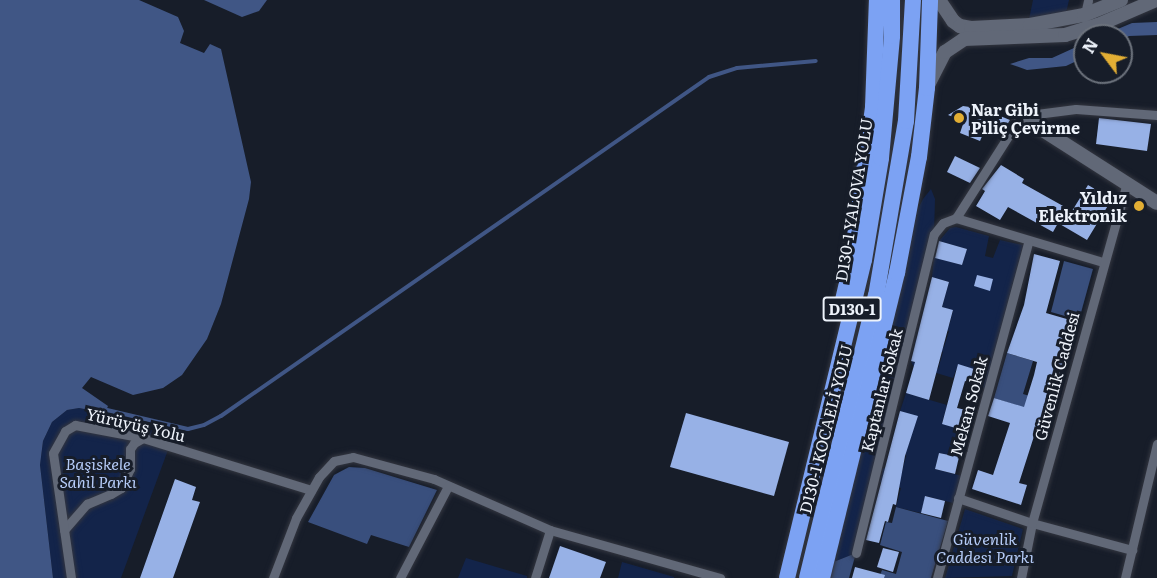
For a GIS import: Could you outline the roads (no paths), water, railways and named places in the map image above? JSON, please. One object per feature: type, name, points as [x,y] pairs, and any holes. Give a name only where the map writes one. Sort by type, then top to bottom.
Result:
[{"type":"highway","points":[[781,578],[851,264],[873,107],[877,0]]},
{"type":"highway","name":"D130-1 YALOVA YOLU","points":[[788,578],[864,260],[881,158],[892,36],[892,0]]},
{"type":"highway","name":"D130-1 KOCAELİ YOLU","points":[[807,578],[876,296],[899,167],[912,40],[913,0]]},
{"type":"highway","points":[[822,578],[897,273],[915,180],[927,88],[930,0]]},
{"type":"highway","points":[[876,296],[878,350]]},
{"type":"main road","points":[[939,0],[953,21],[960,26],[971,28],[1030,25],[1084,15],[1121,0]]},
{"type":"main road","points":[[1095,24],[1156,0]]},
{"type":"main road","points":[[927,88],[945,52],[964,39],[1031,38],[1073,31]]},
{"type":"main road","points":[[1021,116],[1157,203]]},
{"type":"street","points":[[1082,24],[1088,0]]},
{"type":"street","points":[[1103,262],[1028,242],[956,218],[1021,116],[1076,109],[1157,115]]},
{"type":"street","name":"Güvenlik Caddesi","points":[[1021,578],[1032,523],[1126,183]]},
{"type":"street","name":"Kaptanlar Sokak","points":[[856,553],[934,234],[943,223],[956,218]]},
{"type":"street","name":"Mekan Sokak","points":[[937,578],[1028,242]]},
{"type":"street","name":"Yürüyüş Yolu","points":[[71,578],[53,453],[65,431],[75,425],[143,438],[311,490]]},
{"type":"street","points":[[64,530],[87,504],[121,488],[130,469],[130,449],[134,443],[143,438]]},
{"type":"street","points":[[1125,578],[1157,444]]},
{"type":"street","points":[[273,578],[296,518],[311,490],[326,468],[334,461],[353,457],[448,486],[550,530],[720,578]]},
{"type":"street","points":[[400,578],[448,486]]},
{"type":"street","points":[[958,498],[1032,523],[1132,550]]},
{"type":"street","points":[[535,578],[550,530]]},
{"type":"street","points":[[680,578],[683,567]]},
{"type":"waterway","points":[[107,410],[188,429],[204,425],[221,416],[709,77],[737,68],[816,61]]},
{"type":"place","name":"Nar Gibi Piliç Çevirme","points":[[959,118]]},
{"type":"place","name":"Yıldız Elektronik","points":[[1139,206]]},
{"type":"park label","name":"Başiskele Sahil Parkı","points":[[98,472]]},
{"type":"park label","name":"Güvenlik Caddesi Parkı","points":[[985,547]]}]
